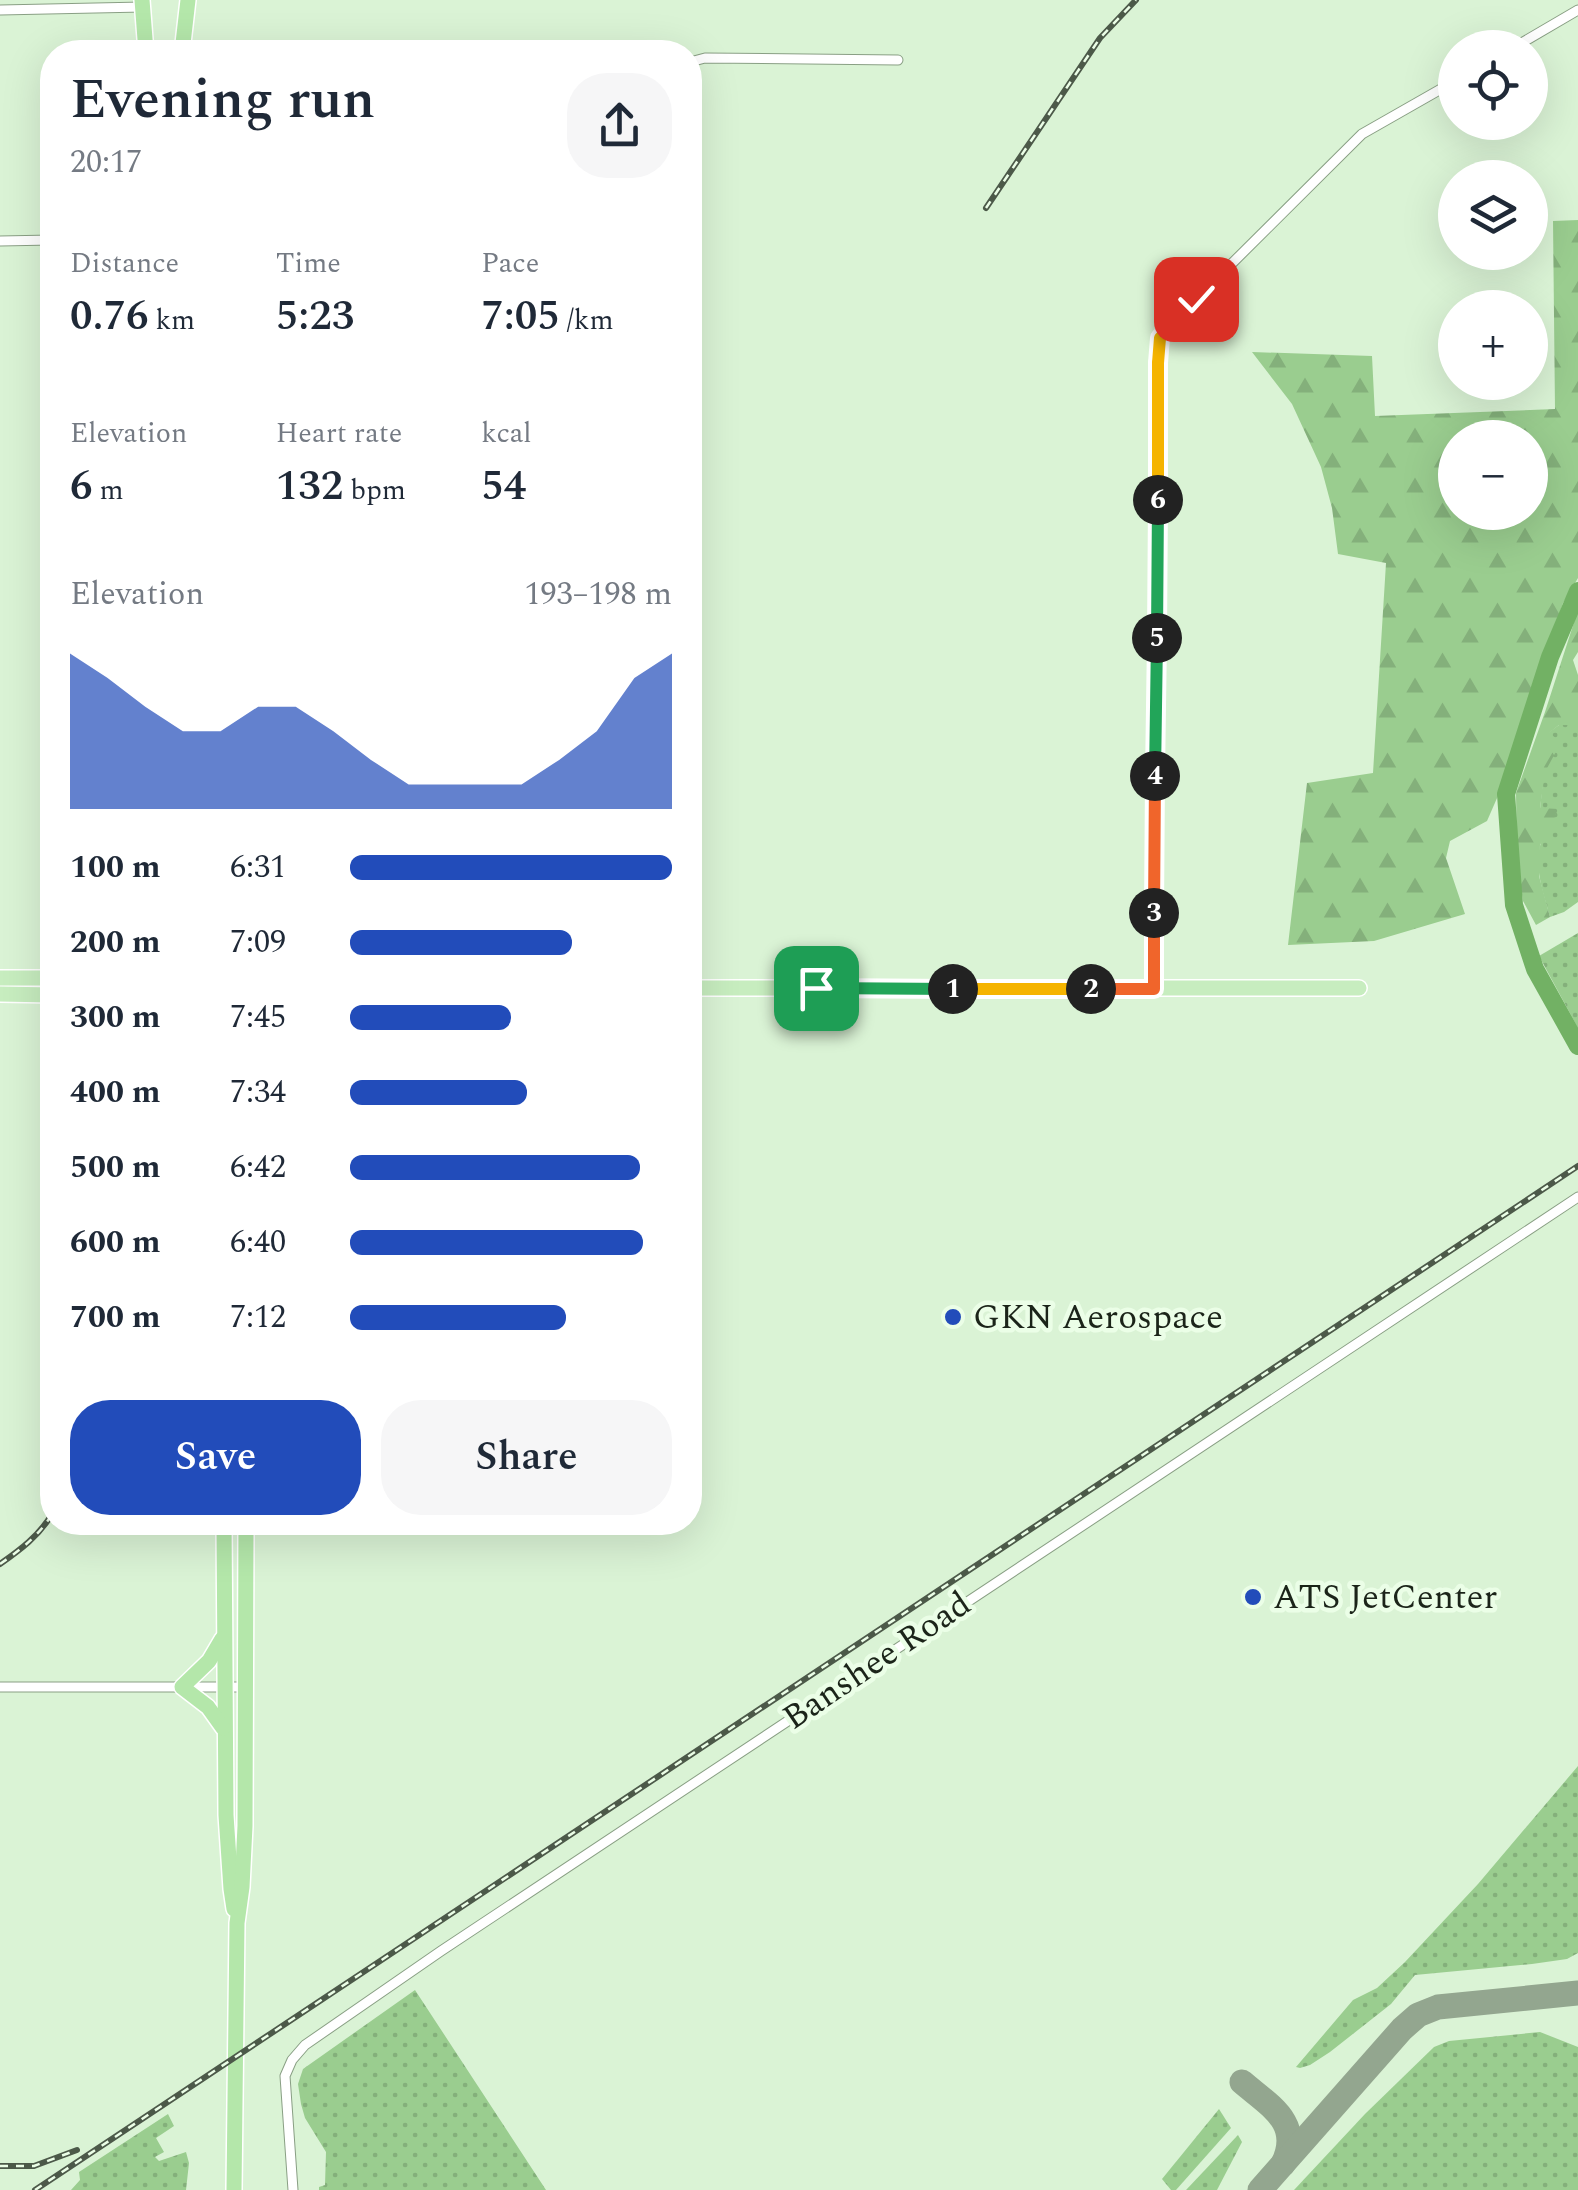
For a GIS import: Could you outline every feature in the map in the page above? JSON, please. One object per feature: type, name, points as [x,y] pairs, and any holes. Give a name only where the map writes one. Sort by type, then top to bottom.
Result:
[{"type":"highway","points":[[183,40],[188,0]]},
{"type":"highway","points":[[143,4],[145,40]]},
{"type":"highway","points":[[224,1535],[228,1848],[237,1923]]},
{"type":"highway","points":[[233,2187],[237,1923],[245,1826],[246,1535]]},
{"type":"highway","points":[[224,1636],[209,1661],[182,1687],[214,1713],[225,1732]]},
{"type":"main road","points":[[0,978],[40,978]]},
{"type":"main road","points":[[702,988],[1359,988]]},
{"type":"main road","points":[[0,994],[40,995]]},
{"type":"street","points":[[0,10],[143,4]]},
{"type":"street","points":[[1544,30],[1578,10]]},
{"type":"street","points":[[702,59],[898,60]]},
{"type":"street","points":[[1154,989],[1160,338],[1362,134],[1438,91]]},
{"type":"street","points":[[0,241],[40,240]]},
{"type":"street","name":"Banshee Road","points":[[293,2190],[285,2076],[292,2060],[306,2045],[441,1951],[1578,1197]]},
{"type":"street","points":[[0,1687],[246,1687]]},
{"type":"green space","points":[[1578,220],[1578,578],[1563,603],[1487,821],[1450,841],[1446,858],[1465,914],[1374,941],[1288,945],[1307,783],[1373,773],[1386,563],[1338,554],[1321,467],[1292,404],[1252,352],[1372,356],[1375,416],[1555,409],[1553,221]]},
{"type":"green space","points":[[1578,610],[1578,652],[1573,660],[1578,675],[1578,725],[1559,725],[1549,733],[1559,746],[1545,772],[1540,808],[1558,809],[1540,845],[1539,876],[1550,917],[1536,925],[1523,901],[1517,863],[1516,793]]},
{"type":"green space","points":[[1559,725],[1578,725],[1578,902],[1550,917],[1540,882],[1538,855],[1557,810],[1540,809],[1548,733]]},
{"type":"green space","points":[[1578,933],[1578,1028],[1539,956]]},
{"type":"green space","points":[[1578,1766],[1578,1953],[1567,1959],[1532,1964],[1415,1975],[1391,2004],[1330,2052],[1310,2065],[1296,2067],[1353,2000],[1377,1988],[1405,1962],[1478,1884]]},
{"type":"green space","points":[[415,1990],[546,2190],[319,2190],[325,2185],[326,2152],[301,2104],[298,2084],[303,2069]]},
{"type":"green space","points":[[1540,2032],[1578,2047],[1578,2190],[1294,2190],[1434,2047],[1449,2041]]},
{"type":"green space","points":[[1219,2109],[1231,2128],[1176,2190],[1171,2190],[1162,2179]]},
{"type":"green space","points":[[168,2114],[174,2126],[156,2138],[164,2152],[155,2157],[159,2161],[186,2152],[186,2190],[71,2190],[80,2180],[79,2172]]},
{"type":"green space","points":[[1238,2135],[1242,2142],[1217,2190],[1186,2190]]},
{"type":"waterway","points":[[1578,591],[1550,657],[1506,794],[1514,905],[1535,969],[1578,1046]]},
{"type":"taxiway","points":[[1260,2190],[1418,2015],[1438,2007],[1578,1993]]},
{"type":"taxiway","points":[[1242,2082],[1273,2108],[1286,2126],[1288,2150],[1283,2164]]},
{"type":"railway","points":[[986,208],[1100,38],[1136,0]]},
{"type":"railway","points":[[35,2190],[1578,1166]]},
{"type":"railway","points":[[0,1564],[40,1530]]},
{"type":"railway","points":[[0,2166],[34,2166],[77,2150]]},
{"type":"place","name":"GKN Aerospace","points":[[953,1317]]},
{"type":"place","name":"ATS JetCenter","points":[[1253,1597]]},
{"type":"route","points":[[816,988],[1154,989],[1158,348],[1166,329],[1196,299]]}]
